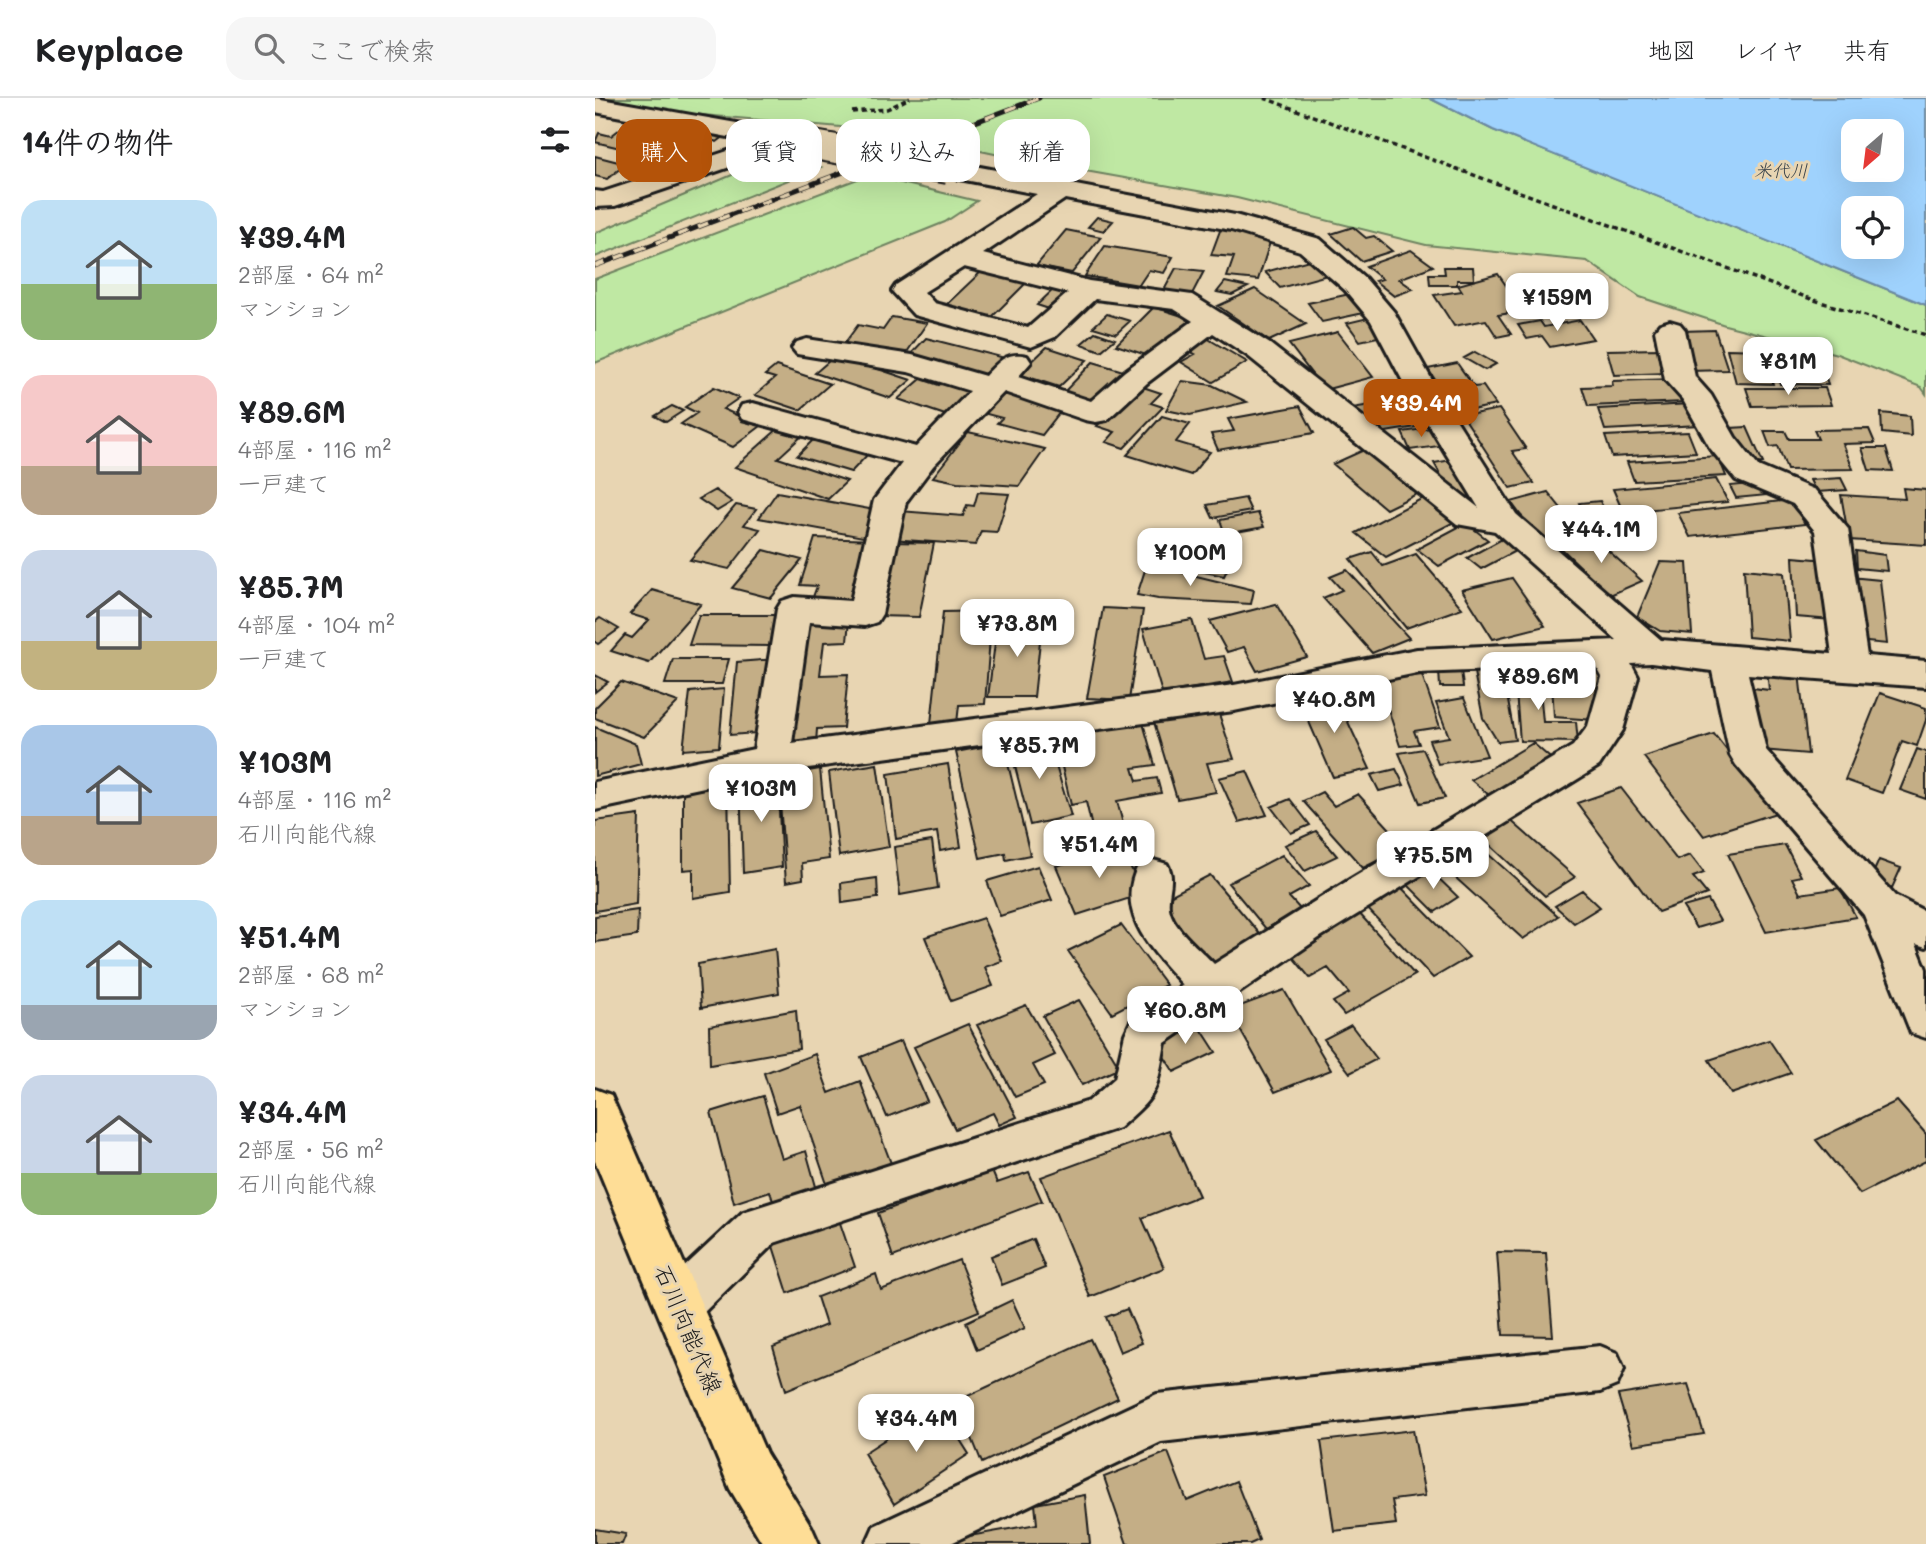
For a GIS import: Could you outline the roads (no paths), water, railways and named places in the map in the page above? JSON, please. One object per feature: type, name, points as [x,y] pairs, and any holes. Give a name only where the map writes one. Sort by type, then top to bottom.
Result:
[{"type":"main road","name":"石川向能代線","points":[[595,1108],[748,1471],[793,1544]]},
{"type":"street","points":[[595,104],[726,129]]},
{"type":"street","points":[[822,146],[1235,223],[1310,245],[1355,284],[1384,318],[1423,391],[1504,521],[1651,651]]},
{"type":"street","points":[[595,199],[605,200],[726,160]]},
{"type":"street","points":[[1045,331],[1031,338],[924,309],[906,290],[1061,190]]},
{"type":"street","points":[[960,257],[1088,290],[1182,301],[1259,350],[1469,517],[1504,521]]},
{"type":"street","points":[[771,759],[795,609],[865,614],[890,500],[922,459],[1088,290]]},
{"type":"street","points":[[807,348],[912,364],[994,384],[1096,414],[1136,377],[1212,320]]},
{"type":"street","points":[[1670,330],[1680,380],[1696,395],[1730,452],[1747,473],[1804,497],[1831,529],[1851,666]]},
{"type":"street","points":[[753,412],[922,459]]},
{"type":"street","points":[[595,796],[771,759],[1234,698],[1417,661],[1651,651],[1727,660],[1851,666],[1926,674]]},
{"type":"street","points":[[679,1304],[759,1227],[1103,1115],[1135,1088],[1146,1034],[1210,988],[1340,904],[1585,756],[1605,730],[1620,677],[1608,653]]},
{"type":"street","points":[[1727,660],[1749,755],[1881,907],[1924,1008]]},
{"type":"street","points":[[1153,875],[1149,909],[1164,936],[1210,988]]},
{"type":"street","points":[[1881,907],[1926,931]]},
{"type":"street","points":[[892,1544],[1157,1418],[1600,1369]]},
{"type":"water","name":"米代川","points":[[1429,98],[1926,98],[1926,305],[1493,130]]},
{"type":"railway","points":[[595,266],[1039,98]]}]
